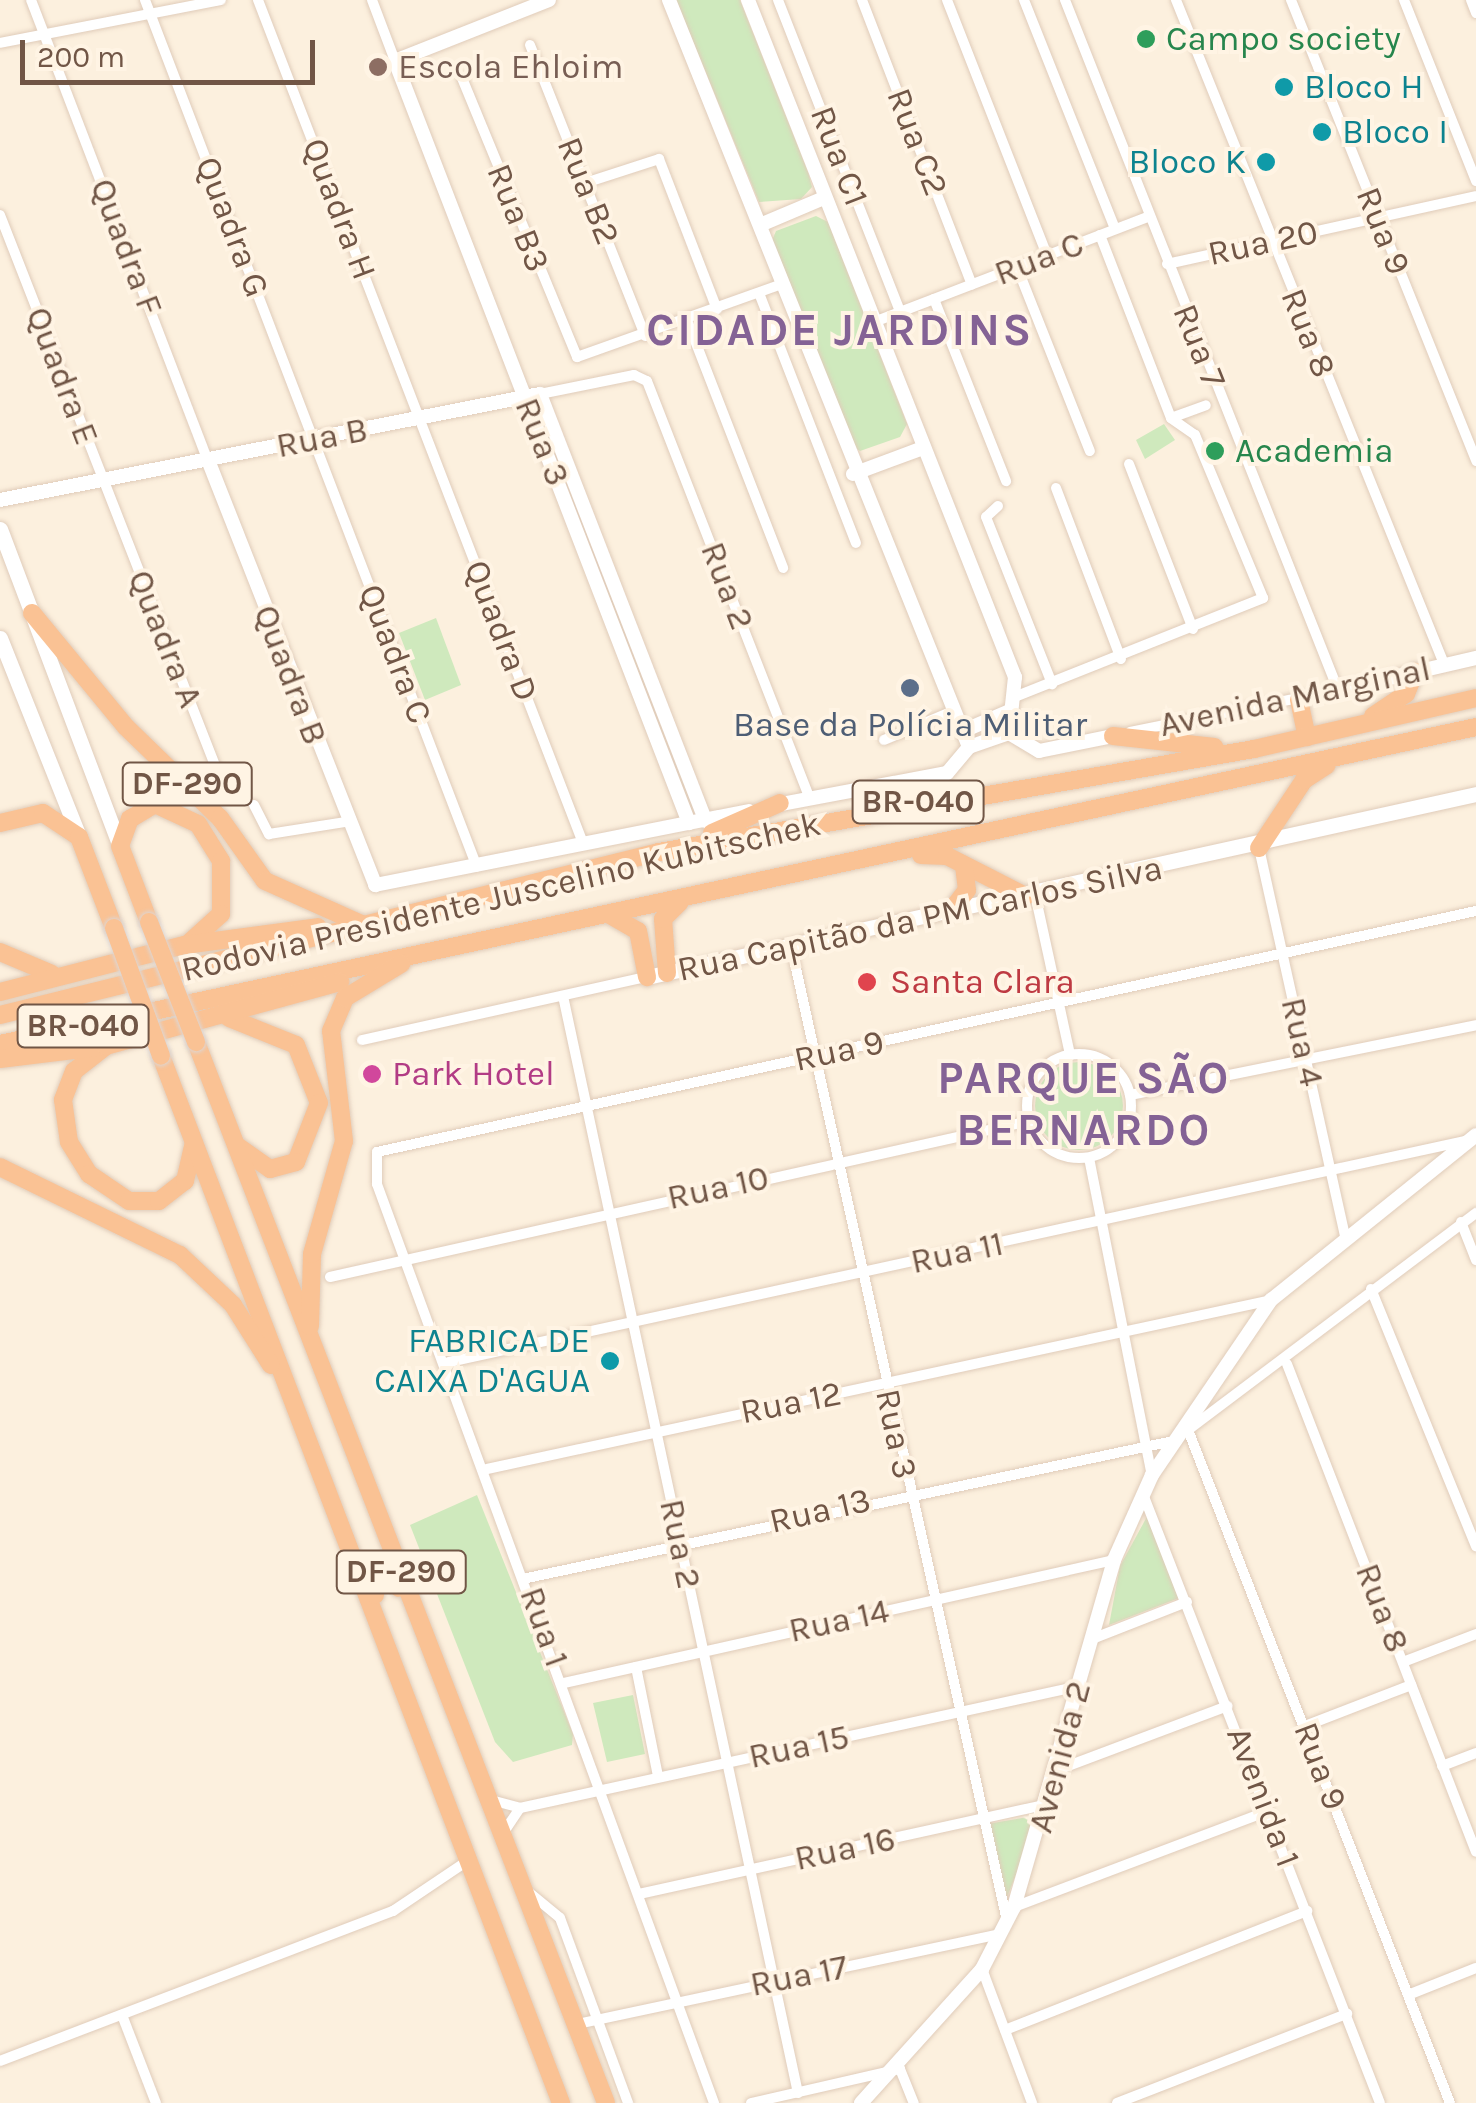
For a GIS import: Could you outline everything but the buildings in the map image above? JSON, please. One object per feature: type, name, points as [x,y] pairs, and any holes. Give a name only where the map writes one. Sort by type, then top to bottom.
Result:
[{"type":"highway","name":"DF-290","points":[[32,613],[126,728],[220,818],[266,881],[362,924]]},
{"type":"highway","points":[[1352,726],[1406,694],[1415,672]]},
{"type":"highway","name":"Rodovia Presidente Juscelino Kubitschek","points":[[0,1016],[660,852],[1254,749],[1476,698]]},
{"type":"highway","points":[[1298,700],[1308,737]]},
{"type":"highway","name":"Rodovia Presidente Juscelino Kubitschek","points":[[0,1044],[406,961],[1476,727]]},
{"type":"highway","points":[[1113,736],[1254,749]]},
{"type":"highway","points":[[1259,848],[1304,780],[1353,754]]},
{"type":"highway","points":[[660,852],[780,803]]},
{"type":"highway","name":"DF-290","points":[[185,945],[224,905],[210,838],[177,811],[149,804],[130,819],[120,846],[606,2103]]},
{"type":"highway","points":[[0,823],[43,813],[78,837]]},
{"type":"highway","name":"DF-290","points":[[78,837],[562,2103]]},
{"type":"highway","points":[[896,853],[940,855],[1030,895]]},
{"type":"highway","points":[[952,911],[967,890],[964,867]]},
{"type":"highway","points":[[667,973],[663,919],[684,899]]},
{"type":"highway","points":[[609,914],[638,932],[647,977]]},
{"type":"highway","points":[[0,992],[53,974],[185,945],[362,924]]},
{"type":"highway","points":[[0,952],[53,974]]},
{"type":"highway","name":"DF-290","points":[[311,1342],[312,1254],[344,1141],[331,1031],[345,998],[406,961]]},
{"type":"highway","points":[[0,1059],[106,1046],[406,961]]},
{"type":"highway","points":[[219,1017],[288,1038],[310,1066],[319,1103],[308,1149],[288,1166],[262,1166],[231,1138]]},
{"type":"highway","points":[[106,1046],[74,1071],[63,1100],[69,1142],[88,1174],[129,1202],[159,1202],[185,1181],[195,1137]]},
{"type":"highway","points":[[0,1167],[202,1273],[295,1406]]},
{"type":"highway","points":[[402,1679],[370,1582],[376,1572],[396,1580],[434,1659]]},
{"type":"main road","name":"DF-290","points":[[0,529],[120,846]]},
{"type":"main road","name":"DF-290","points":[[0,638],[78,837]]},
{"type":"main road","name":"Rua Capitão da PM Carlos Silva","points":[[647,977],[1259,848],[1476,794]]},
{"type":"street","name":"Quadra F","points":[[31,0],[208,460]]},
{"type":"street","name":"Quadra G","points":[[146,0],[314,440]]},
{"type":"street","points":[[0,43],[220,0]]},
{"type":"street","name":"Quadra H","points":[[258,0],[420,418]]},
{"type":"street","points":[[372,0],[395,61],[550,0]]},
{"type":"street","points":[[669,0],[760,225],[853,474],[969,747]]},
{"type":"street","points":[[748,0],[1018,696]]},
{"type":"street","name":"Rua C1","points":[[778,0],[900,312]]},
{"type":"street","name":"Rua C2","points":[[862,0],[972,285]]},
{"type":"street","points":[[947,0],[1047,256]]},
{"type":"street","points":[[1024,0],[1115,230]]},
{"type":"street","name":"Rua 7","points":[[1066,0],[1166,264],[1338,690]]},
{"type":"street","name":"Rua 8","points":[[1176,0],[1444,664]]},
{"type":"street","name":"Rua 9","points":[[1291,0],[1476,460]]},
{"type":"street","points":[[1404,0],[1476,182]]},
{"type":"street","points":[[1471,0],[1476,13]]},
{"type":"street","name":"Rua B2","points":[[530,45],[645,336]]},
{"type":"street","name":"Rua 3","points":[[395,61],[706,821]]},
{"type":"street","name":"Rua B3","points":[[462,78],[577,358],[645,336]]},
{"type":"street","points":[[585,183],[656,157],[717,309]]},
{"type":"street","name":"Rua 20","points":[[1166,264],[1476,196]]},
{"type":"street","points":[[760,225],[824,198]]},
{"type":"street","name":"Quadra E","points":[[0,214],[103,482]]},
{"type":"street","name":"Rua C","points":[[874,322],[1148,216]]},
{"type":"street","points":[[1009,733],[1010,711],[1018,696],[1121,659],[1263,598],[1195,435],[1171,418],[1100,235]]},
{"type":"street","points":[[1017,268],[1090,451]]},
{"type":"street","points":[[645,336],[782,284]]},
{"type":"street","points":[[759,293],[856,543]]},
{"type":"street","points":[[934,300],[1006,481]]},
{"type":"street","points":[[687,320],[783,568]]},
{"type":"street","name":"Rua B","points":[[0,500],[643,377]]},
{"type":"street","name":"Rua 2","points":[[643,377],[809,797]]},
{"type":"street","points":[[1171,418],[1206,405]]},
{"type":"street","name":"Quadra D","points":[[420,418],[583,843]]},
{"type":"street","name":"Quadra C","points":[[314,440],[477,867]]},
{"type":"street","points":[[853,474],[923,448]]},
{"type":"street","name":"Quadra B","points":[[208,460],[346,822],[380,886],[477,867]]},
{"type":"street","points":[[1130,464],[1193,629]]},
{"type":"street","name":"Quadra A","points":[[103,482],[227,796]]},
{"type":"street","points":[[1056,488],[1121,659]]},
{"type":"street","points":[[998,506],[986,517],[1052,684]]},
{"type":"street","name":"Rua 3","points":[[615,602],[689,823]]},
{"type":"street","name":"Avenida Marginal","points":[[1113,736],[1298,700],[1476,658]]},
{"type":"street","points":[[963,731],[1010,711]]},
{"type":"street","points":[[884,740],[951,712]]},
{"type":"street","points":[[477,867],[947,772],[969,747],[1009,733]]},
{"type":"street","points":[[1009,733],[1039,752],[1113,736]]},
{"type":"street","points":[[254,805],[269,834],[346,822]]},
{"type":"street","name":"Rua 4","points":[[1259,848],[1345,1236]]},
{"type":"street","points":[[1030,895],[1070,1055]]},
{"type":"street","name":"Rua 9","points":[[378,1152],[1476,911]]},
{"type":"street","name":"Rua 3","points":[[790,946],[908,1491],[937,1600],[1004,1928]]},
{"type":"street","name":"Rua Capitão da PM Carlos Silva","points":[[362,1040],[647,977]]},
{"type":"street","name":"Rua 2","points":[[562,996],[798,2093]]},
{"type":"street","points":[[1130,1096],[1476,1025]]},
{"type":"street","points":[[1070,1055],[1114,1068],[1130,1096],[1118,1142],[1089,1158],[1060,1155],[1029,1121],[1031,1086],[1070,1055]]},
{"type":"street","name":"Rua 10","points":[[330,1278],[407,1256],[1029,1121]]},
{"type":"street","name":"Rua 11","points":[[449,1362],[1331,1172],[1470,1138]]},
{"type":"street","name":"Avenida 2","points":[[1188,1430],[1271,1300],[1470,1138]]},
{"type":"street","name":"Rua 1","points":[[378,1152],[375,1175],[449,1362],[714,2103]]},
{"type":"street","points":[[1089,1158],[1152,1475]]},
{"type":"street","name":"Avenida 2","points":[[861,2103],[900,2069],[982,1969],[1004,1928],[1050,1804],[1114,1560],[1152,1475],[1173,1442],[1287,1364],[1371,1290],[1476,1213]]},
{"type":"street","points":[[1461,1222],[1476,1260]]},
{"type":"street","points":[[1371,1290],[1476,1546]]},
{"type":"street","name":"Rua 12","points":[[487,1469],[1122,1329],[1271,1300]]},
{"type":"street","name":"Rua 8","points":[[1287,1364],[1476,1852]]},
{"type":"street","name":"Rua 9","points":[[1188,1430],[1450,2103]]},
{"type":"street","name":"Rua 13","points":[[526,1578],[908,1491],[1145,1442],[1173,1442]]},
{"type":"street","name":"Avenida 1","points":[[1143,1493],[1380,2103]]},
{"type":"street","name":"Rua 14","points":[[564,1683],[1114,1560]]},
{"type":"street","points":[[1092,1640],[1187,1602]]},
{"type":"street","points":[[1403,1662],[1476,1634]]},
{"type":"street","points":[[636,1666],[658,1776]]},
{"type":"street","points":[[1305,1726],[1411,1684]]},
{"type":"street","name":"Rua 15","points":[[520,1808],[1079,1686]]},
{"type":"street","points":[[1060,1769],[1228,1706]]},
{"type":"street","points":[[1442,1766],[1476,1753]]},
{"type":"street","points":[[491,1800],[520,1808],[503,1834]]},
{"type":"street","name":"Rua 16","points":[[639,1894],[1050,1804]]},
{"type":"street","points":[[1014,1906],[1268,1811]]},
{"type":"street","points":[[0,2061],[393,1911],[470,1860]]},
{"type":"street","points":[[524,1888],[560,1918],[628,2103]]},
{"type":"street","points":[[1005,2030],[1307,1911]]},
{"type":"street","name":"Rua 17","points":[[576,2024],[677,1998],[774,1982],[1004,1928]]},
{"type":"street","points":[[1408,1995],[1476,1968]]},
{"type":"street","points":[[982,1969],[1032,2103]]},
{"type":"street","points":[[1117,2103],[1347,2014]]},
{"type":"street","points":[[122,2015],[156,2103]]},
{"type":"street","points":[[751,2103],[900,2069],[914,2103]]},
{"type":"green space","points":[[676,0],[740,0],[808,172],[812,187],[801,199],[759,202]]},
{"type":"green space","points":[[816,216],[828,222],[907,424],[900,437],[860,451],[848,443],[771,243],[776,231]]},
{"type":"green space","points":[[1164,424],[1175,440],[1145,459],[1136,440]]},
{"type":"green space","points":[[436,618],[461,685],[425,700],[399,633]]},
{"type":"green space","points":[[1079,1062],[1104,1069],[1116,1081],[1123,1106],[1116,1131],[1104,1143],[1079,1150],[1054,1143],[1042,1131],[1035,1106],[1042,1081],[1054,1069]]},
{"type":"green space","points":[[477,1495],[573,1734],[572,1745],[513,1762],[495,1742],[410,1525]]},
{"type":"green space","points":[[1149,1513],[1179,1598],[1109,1625],[1120,1566]]},
{"type":"green space","points":[[633,1695],[645,1754],[607,1762],[593,1703]]},
{"type":"green space","points":[[1040,1815],[1003,1907],[987,1824]]},
{"type":"place","name":"Campo society","points":[[1146,39]]},
{"type":"place","name":"Escola Ehloim","points":[[378,67]]},
{"type":"place","name":"Bloco H","points":[[1284,87]]},
{"type":"place","name":"Bloco I","points":[[1322,132]]},
{"type":"place","name":"Bloco K","points":[[1266,162]]},
{"type":"place","name":"Academia","points":[[1215,451]]},
{"type":"place","name":"Base da Polícia Militar","points":[[910,688]]},
{"type":"place","name":"Santa Clara","points":[[867,982]]},
{"type":"place","name":"Park Hotel","points":[[372,1074]]},
{"type":"place","name":"FABRICA DE CAIXA D'AGUA","points":[[610,1361]]},
{"type":"district","name":"CIDADE JARDINS","points":[[840,331]]},
{"type":"district","name":"PARQUE SÃO BERNARDO","points":[[1084,1105]]}]
